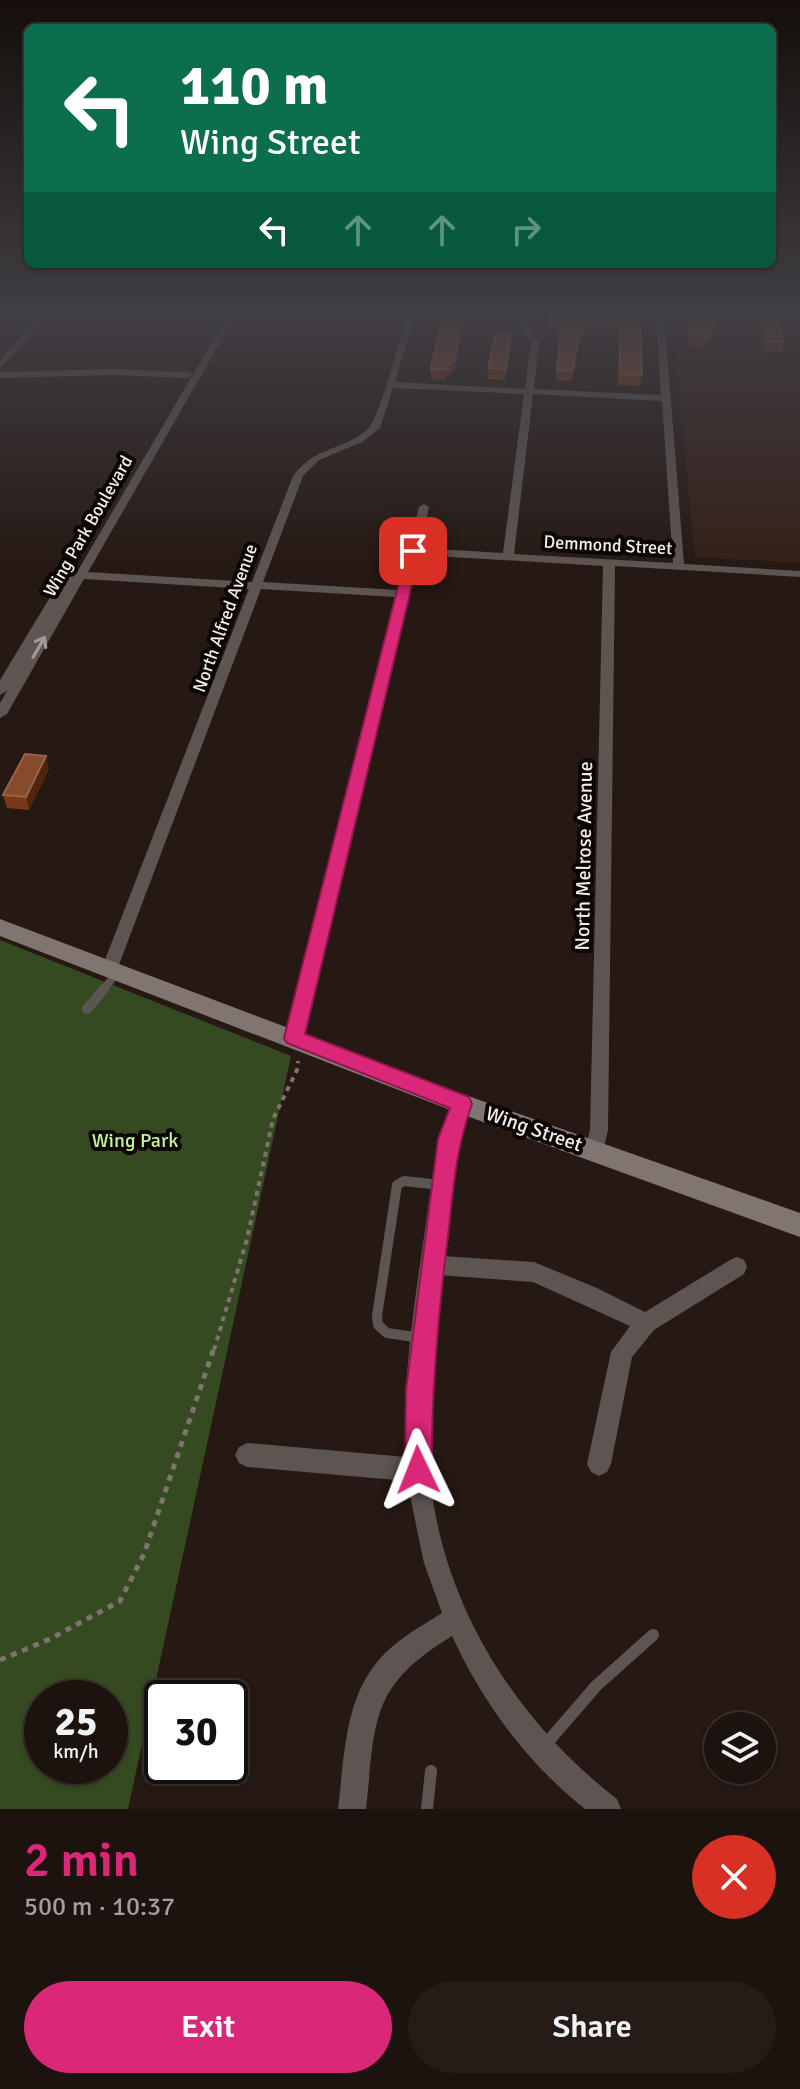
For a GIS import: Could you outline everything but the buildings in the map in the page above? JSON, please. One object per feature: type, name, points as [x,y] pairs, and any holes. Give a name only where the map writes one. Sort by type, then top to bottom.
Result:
[{"type":"street","name":"Wing Park Boulevard","points":[[0,714],[174,399]]},
{"type":"street","name":"Wing Park Boulevard","points":[[0,691],[75,575],[181,399]]},
{"type":"street","name":"North Alfred Avenue","points":[[113,971],[302,469],[326,451],[373,431],[385,399]]},
{"type":"street","points":[[508,556],[529,399]]},
{"type":"street","points":[[667,399],[679,567]]},
{"type":"street","points":[[294,1038],[424,507]]},
{"type":"street","name":"Demmond Street","points":[[413,551],[800,574]]},
{"type":"street","name":"North Melrose Avenue","points":[[595,1150],[599,1098],[609,563]]},
{"type":"street","points":[[75,575],[403,594]]},
{"type":"street","name":"Wing Street","points":[[0,927],[462,1104],[800,1225]]},
{"type":"street","points":[[462,1104],[448,1139],[432,1265],[417,1421],[418,1470],[435,1551],[458,1618],[490,1678],[541,1751],[568,1778],[607,1809]]},
{"type":"street","points":[[432,1265],[534,1272],[646,1323]]},
{"type":"street","points":[[599,1464],[622,1352],[646,1323],[737,1267]]},
{"type":"street","points":[[247,1455],[418,1470]]},
{"type":"street","points":[[352,1809],[365,1711],[372,1688],[393,1661],[458,1618]]},
{"type":"lane","points":[[87,1009],[113,971]]},
{"type":"lane","points":[[424,1339],[387,1333],[378,1325],[377,1316],[395,1189],[404,1181],[442,1185]]},
{"type":"lane","points":[[541,1751],[571,1709],[609,1670],[653,1635]]},
{"type":"lane","points":[[427,1809],[431,1771]]},
{"type":"path","points":[[0,1660],[50,1639],[120,1601],[144,1554],[196,1409],[247,1239],[273,1119],[299,1064],[294,1038]]},
{"type":"shaded area","points":[[680,399],[800,399],[800,563],[695,557]]},
{"type":"green space","name":"Wing Park","points":[[0,940],[291,1056],[156,1680],[144,1680],[144,1735],[128,1809],[0,1809]]},
{"type":"route","points":[[413,551],[294,1038],[462,1104],[448,1139],[432,1265],[418,1390],[418,1470]]}]
